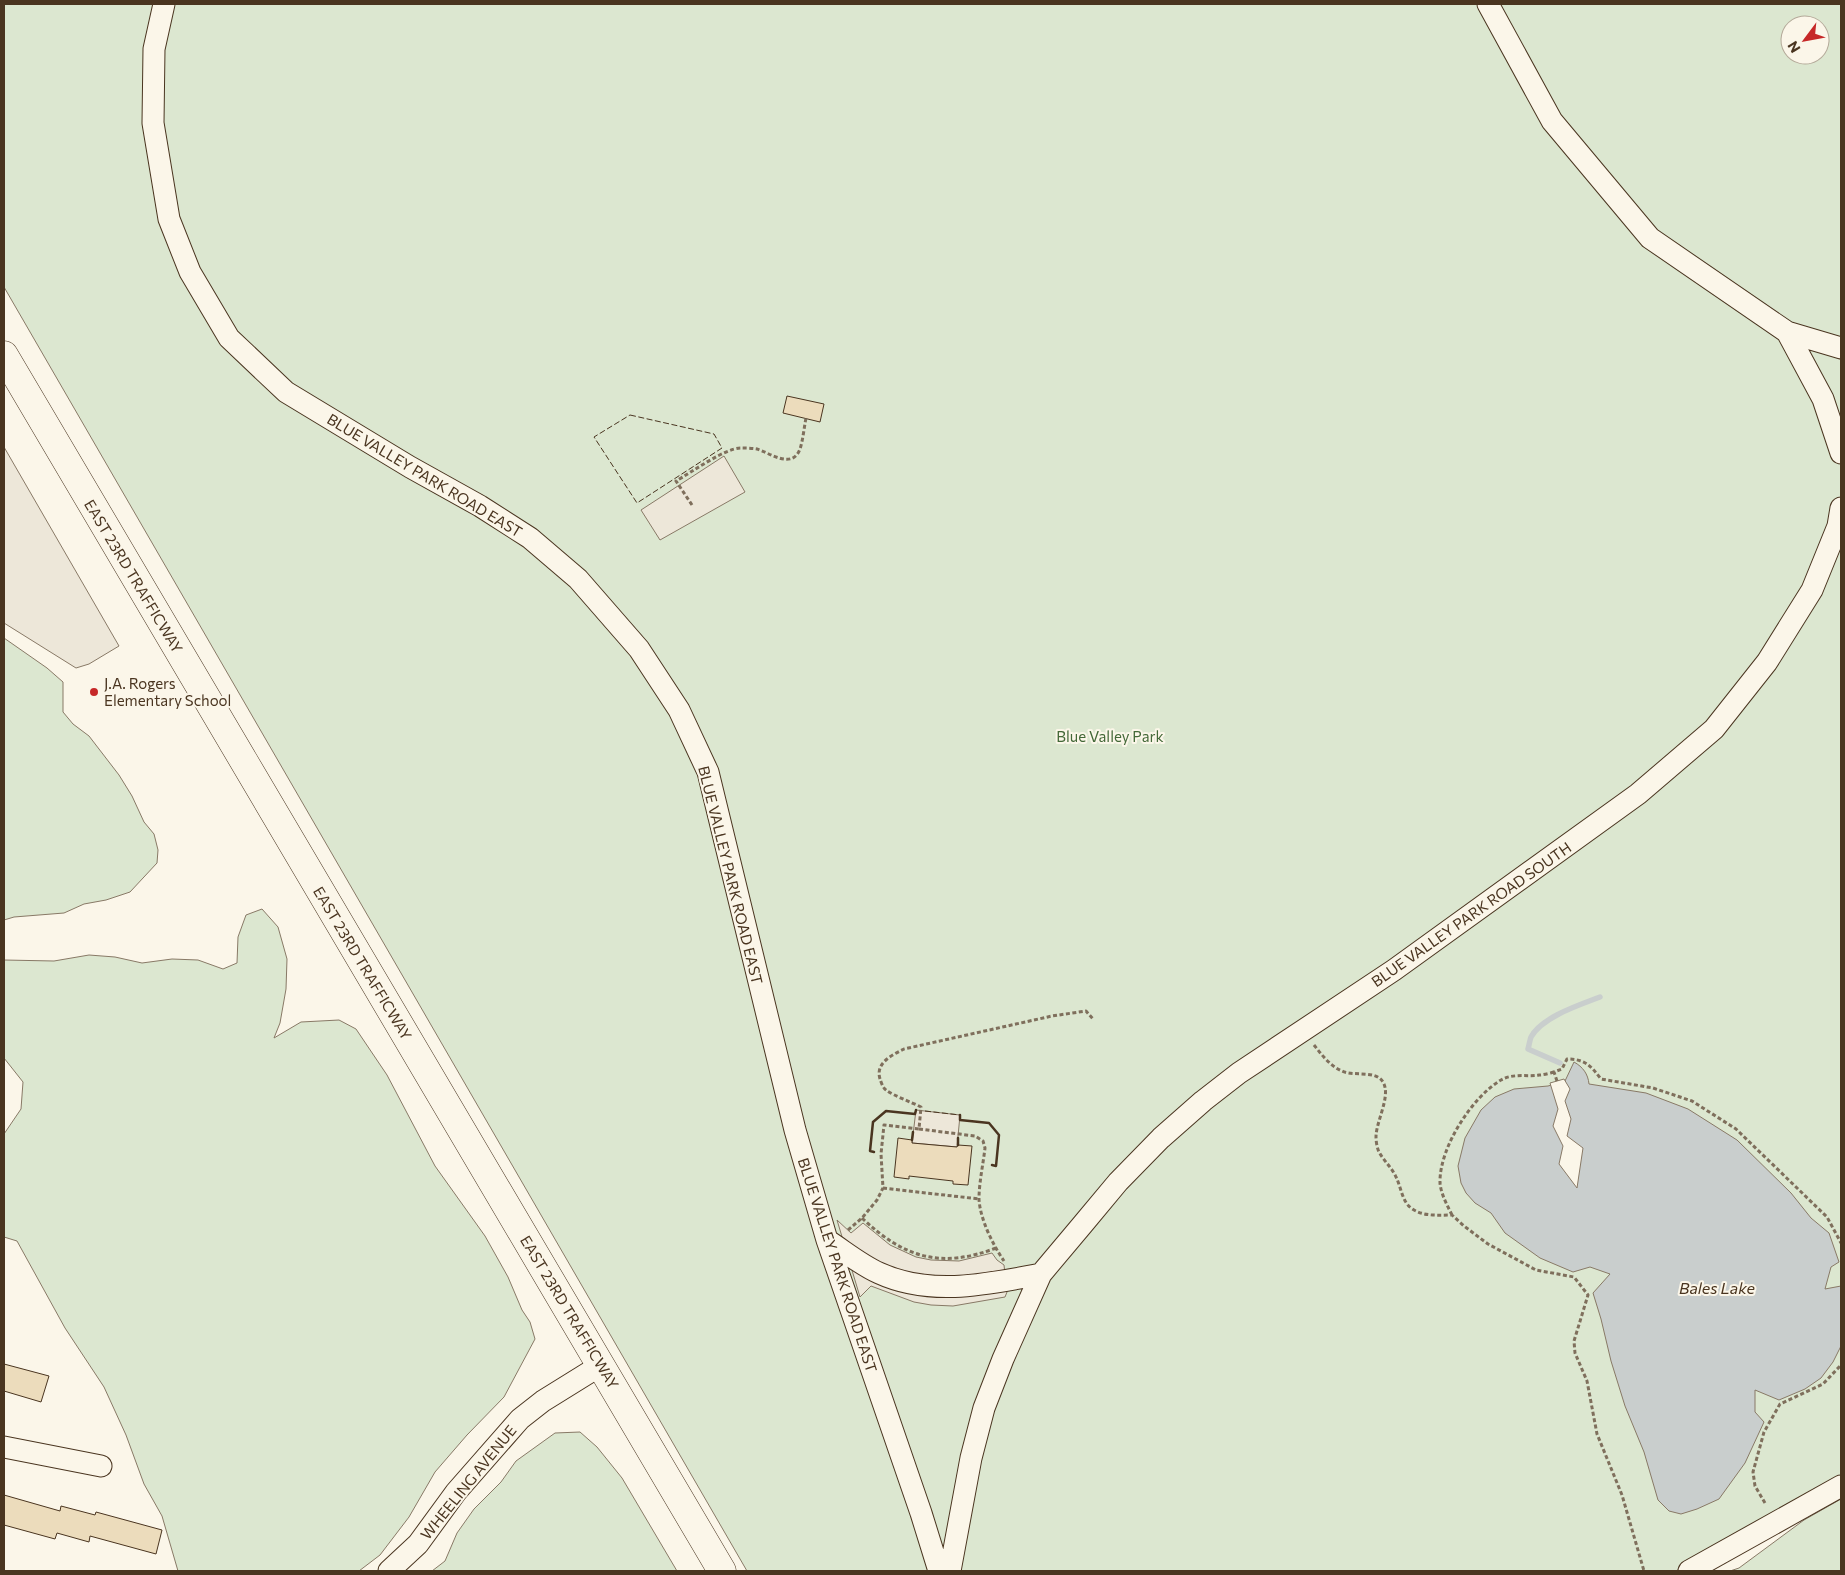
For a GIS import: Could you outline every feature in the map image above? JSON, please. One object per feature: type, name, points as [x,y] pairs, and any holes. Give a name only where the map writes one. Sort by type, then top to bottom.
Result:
[{"type":"main road","name":"EAST 23RD TRAFFICWAY","points":[[4,355],[722,1571]]},
{"type":"street","name":"BLUE VALLEY PARK ROAD EAST","points":[[164,4],[154,49],[153,124],[169,220],[190,272],[229,338],[286,392],[410,467],[480,506],[530,538],[578,579],[639,649],[679,710],[708,772],[792,1120],[922,1513],[939,1571]]},
{"type":"street","points":[[1488,4],[1552,121],[1650,238],[1787,332],[1841,348]]},
{"type":"street","points":[[1787,332],[1822,399],[1841,453]]},
{"type":"street","name":"BLUE VALLEY PARK ROAD SOUTH","points":[[950,1571],[971,1458],[984,1408],[1003,1359],[1041,1274],[1118,1182],[1160,1138],[1239,1073],[1394,970],[1638,794],[1714,728],[1767,662],[1812,590],[1838,526],[1841,508]]},
{"type":"street","points":[[832,1243],[878,1273],[907,1284],[945,1288],[987,1284],[1041,1274]]},
{"type":"street","name":"WHEELING AVENUE","points":[[389,1571],[418,1544],[456,1492],[520,1419],[543,1401],[601,1365]]},
{"type":"street","points":[[4,1447],[101,1466]]},
{"type":"street","points":[[1690,1571],[1841,1486]]},
{"type":"path","points":[[692,505],[676,481],[726,452],[740,448],[756,449],[787,460],[796,456],[800,450],[806,418]]},
{"type":"path","points":[[919,1130],[921,1107],[885,1089],[880,1081],[878,1073],[881,1065],[893,1054],[904,1049],[1052,1016],[1086,1012],[1093,1019]]},
{"type":"path","points":[[1302,1031],[1327,1062],[1342,1072],[1371,1074],[1379,1077],[1384,1084],[1385,1092],[1376,1136],[1379,1152],[1393,1171],[1403,1197],[1411,1208],[1426,1215],[1452,1215]]},
{"type":"path","points":[[1644,1571],[1622,1495],[1597,1434],[1587,1381],[1575,1352],[1574,1341],[1588,1295],[1574,1277],[1536,1270],[1488,1244],[1452,1215],[1440,1185],[1440,1172],[1455,1130],[1466,1114],[1486,1092],[1502,1080],[1518,1075],[1539,1075],[1554,1072],[1562,1069],[1567,1060],[1577,1059],[1589,1064],[1601,1079],[1653,1088],[1692,1101],[1736,1129],[1827,1217],[1841,1243]]},
{"type":"path","points":[[1554,1072],[1557,1081]]},
{"type":"path","points":[[832,1243],[862,1218],[877,1200],[883,1188],[881,1154],[884,1125],[975,1136],[983,1142],[985,1148],[979,1199],[984,1219],[996,1248],[1018,1279]]},
{"type":"path","points":[[883,1188],[979,1199]]},
{"type":"path","points":[[862,1218],[887,1240],[902,1248],[933,1258],[976,1256],[996,1248]]},
{"type":"path","points":[[1765,1503],[1755,1486],[1753,1472],[1764,1432],[1780,1404],[1823,1384],[1841,1365]]},
{"type":"green space","name":"Blue Valley Park","points":[[4,4],[1841,4],[1841,1475],[1676,1571],[747,1571],[4,287]]},
{"type":"green space","points":[[4,638],[47,668],[63,682],[63,712],[73,724],[89,736],[119,775],[132,796],[144,822],[154,834],[158,850],[157,863],[130,892],[106,900],[84,904],[64,913],[14,917],[4,920]]},
{"type":"green space","points":[[262,909],[278,927],[287,959],[286,989],[280,1023],[274,1038],[301,1022],[339,1020],[356,1029],[387,1075],[435,1166],[485,1236],[508,1277],[522,1310],[530,1322],[535,1339],[504,1397],[467,1435],[435,1472],[409,1517],[380,1555],[359,1571],[178,1571],[162,1516],[144,1484],[126,1435],[104,1387],[65,1328],[17,1241],[4,1237],[4,1134],[21,1109],[23,1082],[4,1058],[4,960],[54,961],[89,955],[115,957],[142,963],[172,959],[198,960],[223,969],[237,963],[238,937],[246,915]]},
{"type":"green space","points":[[580,1432],[597,1447],[622,1478],[677,1571],[432,1571],[445,1561],[457,1533],[474,1509],[501,1482],[516,1461],[555,1433]]},
{"type":"green space","points":[[1841,1499],[1841,1571],[1730,1571],[1739,1568],[1804,1520]]},
{"type":"shaded area","points":[[4,447],[119,646],[89,664],[76,668],[4,623]]},
{"type":"shaded area","points":[[724,456],[745,492],[660,540],[641,510]]},
{"type":"shaded area","points":[[916,1110],[960,1115],[957,1147],[912,1143]]},
{"type":"shaded area","points":[[837,1220],[851,1233],[863,1223],[890,1245],[916,1257],[931,1260],[959,1261],[992,1253],[1004,1265],[1007,1292],[1005,1297],[953,1306],[931,1305],[914,1302],[871,1286],[860,1297]]},
{"type":"water","name":"Bales Lake","points":[[1574,1062],[1585,1071],[1589,1084],[1646,1093],[1688,1109],[1737,1140],[1791,1193],[1811,1218],[1829,1233],[1839,1262],[1831,1267],[1825,1289],[1841,1286],[1841,1346],[1833,1362],[1821,1378],[1805,1389],[1779,1400],[1755,1390],[1755,1412],[1764,1422],[1745,1463],[1719,1499],[1681,1514],[1669,1511],[1658,1500],[1644,1452],[1625,1406],[1611,1361],[1593,1293],[1610,1274],[1590,1267],[1573,1272],[1540,1258],[1505,1233],[1491,1213],[1475,1203],[1466,1193],[1461,1183],[1458,1166],[1465,1138],[1481,1110],[1495,1097],[1514,1089],[1548,1086],[1565,1081]]},
{"type":"pier","points":[[1564,1079],[1570,1089],[1565,1101],[1571,1119],[1567,1136],[1583,1148],[1577,1188],[1559,1164],[1563,1146],[1553,1126],[1558,1109],[1550,1083]]},
{"type":"building","points":[[787,396],[824,404],[820,422],[783,413]]},
{"type":"building","points":[[898,1138],[912,1140],[912,1143],[957,1147],[958,1145],[972,1146],[968,1185],[953,1184],[953,1181],[909,1176],[909,1179],[894,1177]]},
{"type":"building","points":[[4,1364],[49,1376],[41,1402],[4,1391]]},
{"type":"building","points":[[4,1495],[60,1511],[61,1506],[95,1515],[96,1512],[162,1530],[156,1554],[90,1536],[89,1542],[57,1533],[55,1539],[4,1525]]},
{"type":"waterway","points":[[1560,1063],[1528,1049],[1531,1037],[1543,1023],[1572,1008],[1600,997]]},
{"type":"fence","points":[[630,415],[714,434],[722,448],[637,503],[594,437],[630,415]]},
{"type":"fence","points":[[925,1111],[960,1115]]},
{"type":"wall","points":[[874,1152],[870,1151],[873,1122],[886,1111],[915,1114],[916,1110]]},
{"type":"wall","points":[[960,1115],[960,1120],[989,1123],[999,1135],[996,1166],[992,1165]]},
{"type":"wall","points":[[912,1140],[913,1132]]},
{"type":"wall","points":[[958,1138],[958,1145]]},
{"type":"place","name":"J.A. Rogers Elementary School","points":[[94,692]]}]
